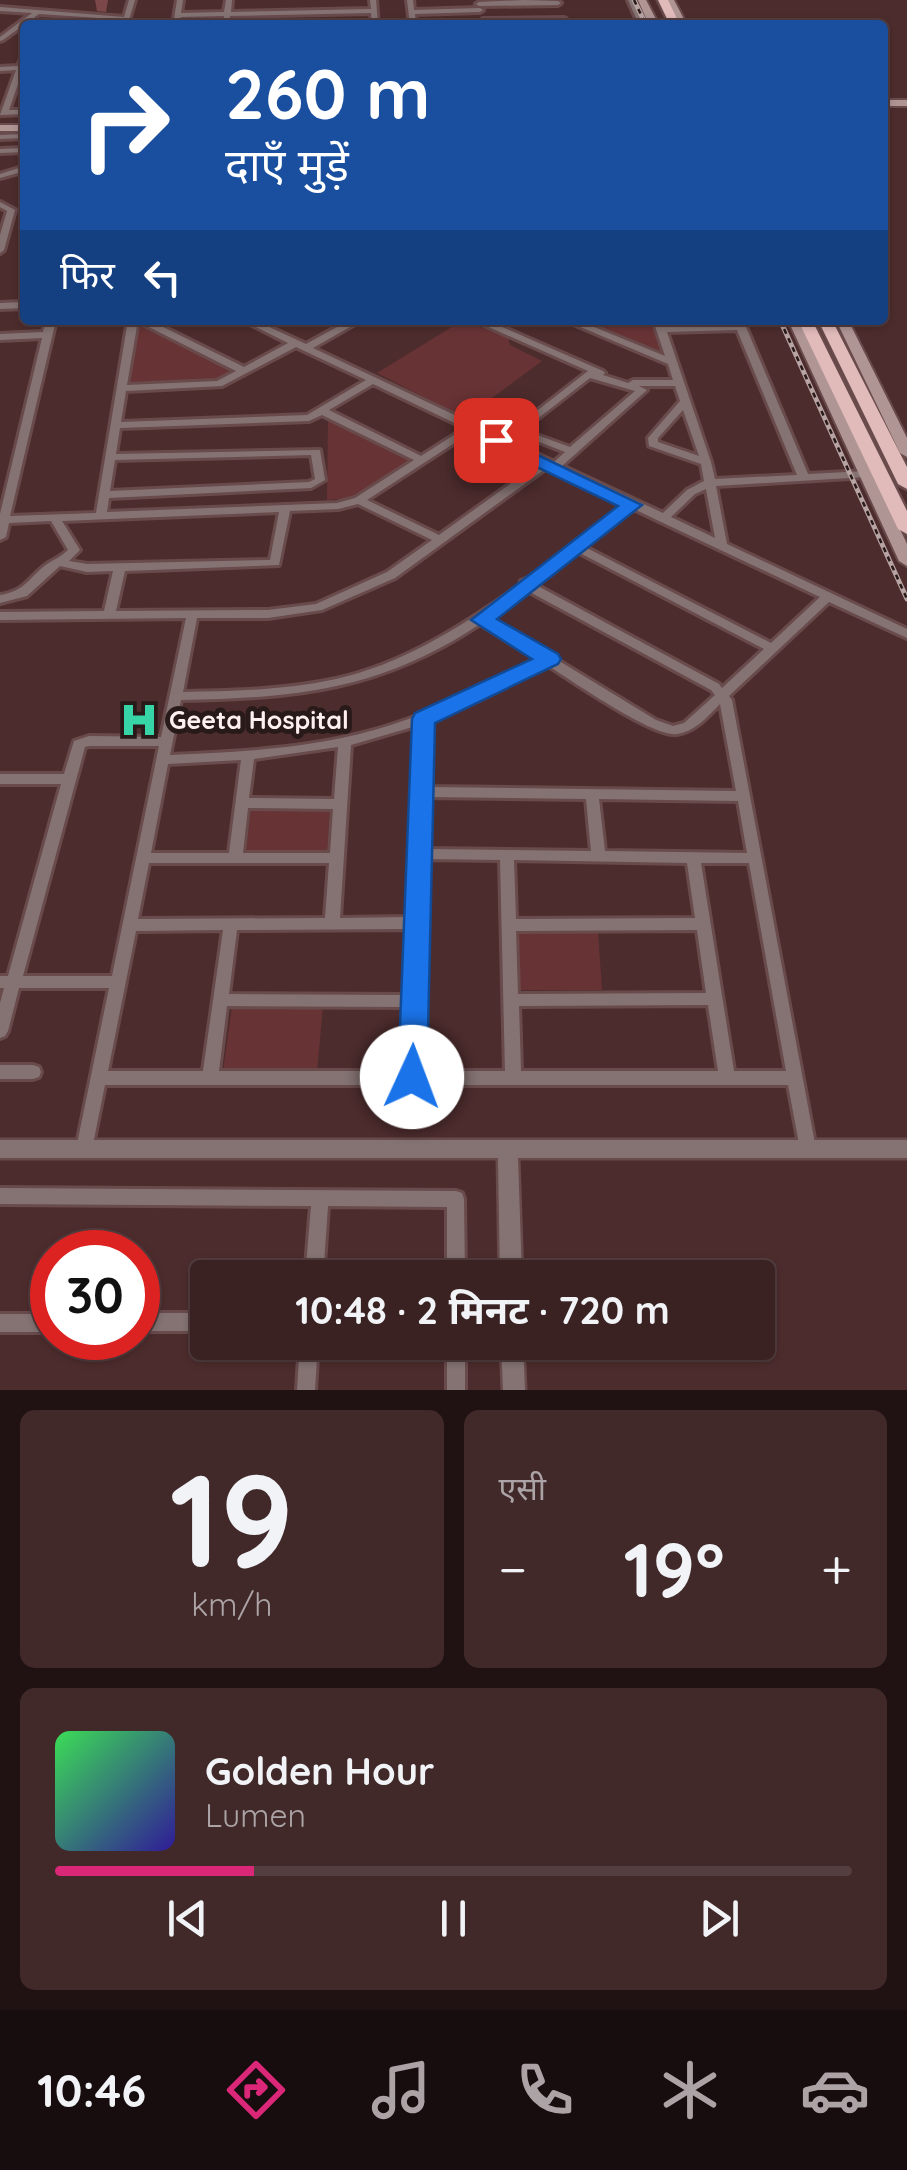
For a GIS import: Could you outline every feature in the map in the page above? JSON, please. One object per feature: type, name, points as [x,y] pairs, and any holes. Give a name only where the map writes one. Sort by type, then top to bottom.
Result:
[{"type":"highway","points":[[807,325],[907,529]]},
{"type":"highway","points":[[828,325],[907,484]]},
{"type":"highway","points":[[882,434],[883,404]]},
{"type":"main road","points":[[796,325],[907,561]]},
{"type":"main road","points":[[844,325],[907,453]]},
{"type":"street","points":[[120,20],[130,18],[132,0]]},
{"type":"street","points":[[177,20],[180,0]]},
{"type":"street","points":[[227,20],[229,0]]},
{"type":"street","points":[[329,0],[329,12]]},
{"type":"street","points":[[373,0],[375,20]]},
{"type":"street","points":[[410,0],[412,20]]},
{"type":"street","points":[[411,12],[558,2]]},
{"type":"street","points":[[1,10],[103,20]]},
{"type":"street","points":[[178,15],[374,11]]},
{"type":"street","points":[[27,20],[38,12]]},
{"type":"street","points":[[47,20],[55,13]]},
{"type":"street","points":[[83,20],[88,16]]},
{"type":"street","points":[[0,39],[13,40]]},
{"type":"street","points":[[2,113],[20,83]]},
{"type":"street","points":[[0,204],[11,210],[0,250]]},
{"type":"street","points":[[0,537],[49,325]]},
{"type":"street","points":[[101,516],[132,325]]},
{"type":"street","points":[[152,325],[244,371]]},
{"type":"street","points":[[257,325],[907,634]]},
{"type":"street","points":[[122,388],[206,386],[346,325]]},
{"type":"street","points":[[489,325],[611,378],[640,384],[680,383]]},
{"type":"street","points":[[581,325],[672,362]]},
{"type":"street","points":[[659,325],[706,462],[722,547]]},
{"type":"street","points":[[741,325],[803,476]]},
{"type":"street","points":[[0,337],[47,335]]},
{"type":"street","points":[[0,616],[268,614],[318,606],[391,575],[570,451],[642,390],[588,374],[516,431],[570,451]]},
{"type":"street","points":[[116,425],[298,419],[322,412],[373,380]]},
{"type":"street","points":[[685,402],[652,444],[706,462]]},
{"type":"street","points":[[322,412],[422,460]]},
{"type":"street","points":[[4,520],[338,506],[359,500],[471,428]]},
{"type":"street","points":[[104,494],[311,486],[320,480],[316,452],[110,457]]},
{"type":"street","points":[[663,519],[691,492],[709,482],[866,474]]},
{"type":"street","points":[[359,500],[440,540]]},
{"type":"street","points":[[176,696],[262,694],[356,678],[419,654],[482,620],[632,505]]},
{"type":"street","points":[[0,599],[27,592],[50,567],[61,563],[120,567],[275,563],[284,509]]},
{"type":"street","points":[[55,518],[74,550],[61,563]]},
{"type":"street","points":[[577,547],[771,648]]},
{"type":"street","points":[[109,616],[120,567]]},
{"type":"street","points":[[525,584],[722,693],[728,707],[741,796],[808,1149]]},
{"type":"street","points":[[482,620],[651,723],[672,731],[688,726],[828,596]]},
{"type":"street","points":[[84,1149],[192,616]]},
{"type":"street","points":[[162,760],[309,750],[346,742],[424,719],[550,659]]},
{"type":"street","points":[[412,1077],[424,719]]},
{"type":"street","points":[[0,1031],[7,982],[79,744],[166,742]]},
{"type":"street","points":[[332,924],[346,742]]},
{"type":"street","points":[[234,858],[248,755]]},
{"type":"street","points":[[0,779],[69,779]]},
{"type":"street","points":[[421,792],[741,796]]},
{"type":"street","points":[[592,794],[598,856]]},
{"type":"street","points":[[242,804],[341,804]]},
{"type":"street","points":[[419,854],[753,858]]},
{"type":"street","points":[[507,855],[513,1077]]},
{"type":"street","points":[[692,857],[727,1076]]},
{"type":"street","points":[[143,858],[337,858]]},
{"type":"street","points":[[130,924],[417,923]]},
{"type":"street","points":[[210,1077],[231,924]]},
{"type":"street","points":[[509,924],[703,924]]},
{"type":"street","points":[[7,982],[118,982]]},
{"type":"street","points":[[511,1000],[715,999]]},
{"type":"street","points":[[220,1000],[415,1000]]},
{"type":"street","points":[[0,1072],[33,1072]]},
{"type":"street","points":[[98,1078],[795,1078]]},
{"type":"street","points":[[0,1149],[907,1149]]},
{"type":"street","points":[[508,1149],[511,1260]]},
{"type":"street","points":[[0,1196],[456,1198],[456,1260]]},
{"type":"street","points":[[315,1260],[320,1198]]},
{"type":"street","points":[[0,1323],[30,1322]]},
{"type":"street","points":[[160,1322],[190,1322]]},
{"type":"street","points":[[306,1390],[308,1360]]},
{"type":"street","points":[[456,1360],[456,1390]]},
{"type":"street","points":[[513,1360],[514,1390]]},
{"type":"shaded area","points":[[138,325],[236,370],[215,381],[128,384]]},
{"type":"shaded area","points":[[455,325],[476,325],[508,338],[510,345],[542,361],[465,418],[377,373]]},
{"type":"shaded area","points":[[594,325],[653,325],[662,352]]},
{"type":"shaded area","points":[[328,421],[410,460],[352,498],[327,500]]},
{"type":"shaded area","points":[[251,810],[330,810],[327,852],[246,852]]},
{"type":"shaded area","points":[[518,931],[598,932],[602,990],[519,990]]},
{"type":"shaded area","points":[[232,1006],[323,1007],[317,1071],[223,1071]]},
{"type":"railway","points":[[634,0],[644,20]]},
{"type":"railway","points":[[782,325],[907,599]]},
{"type":"place","name":"Geeta Hospital","points":[[139,720]]},
{"type":"route","points":[[412,1077],[424,719],[550,659],[482,620],[632,505],[496,440]]}]
